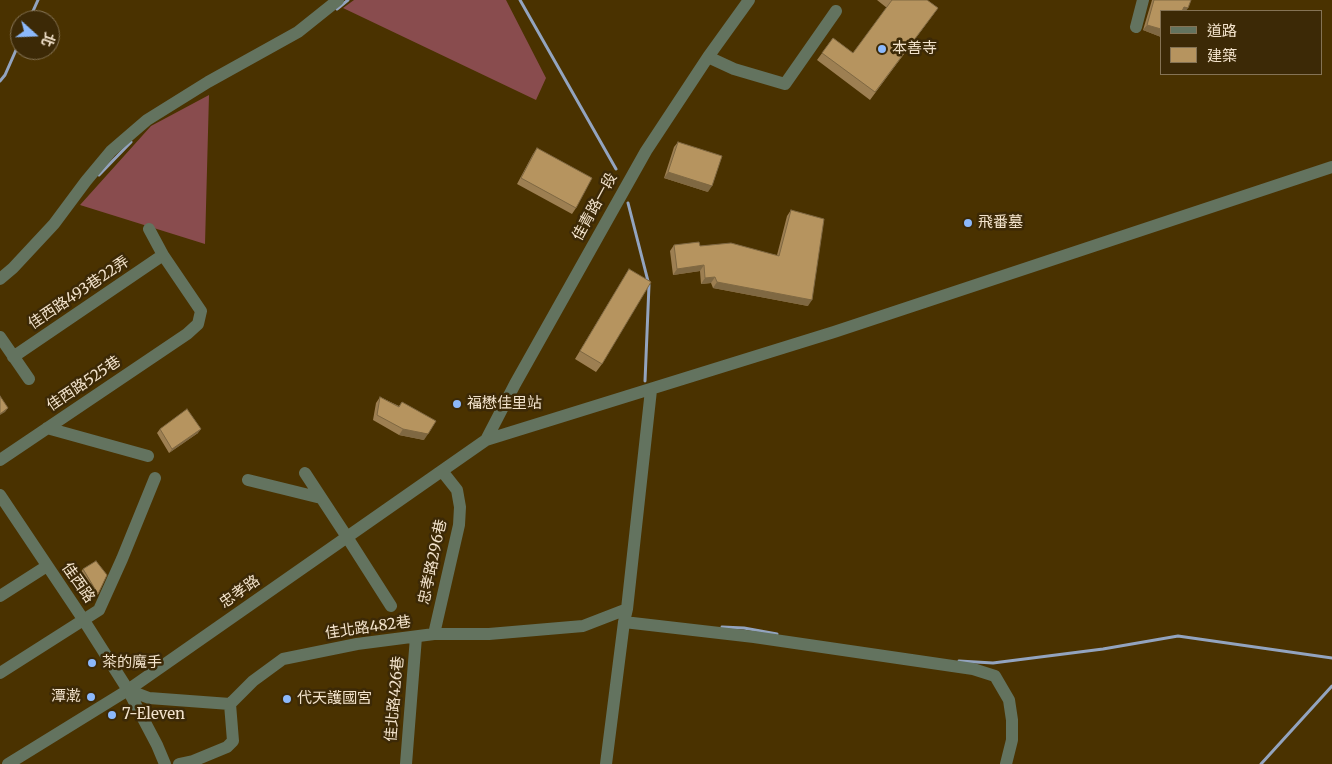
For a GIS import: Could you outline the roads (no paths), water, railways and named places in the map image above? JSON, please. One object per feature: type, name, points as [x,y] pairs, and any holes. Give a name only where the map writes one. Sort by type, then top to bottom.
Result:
[{"type":"street","points":[[0,279],[13,268],[54,224],[111,151],[147,120],[208,82],[298,32],[338,0]]},
{"type":"street","name":"佳青路一段","points":[[486,440],[515,384],[646,151],[708,57],[749,0]]},
{"type":"street","points":[[1136,27],[1143,0]]},
{"type":"street","points":[[708,57],[734,69],[785,84],[836,11]]},
{"type":"street","points":[[486,440],[834,332],[1332,167]]},
{"type":"street","points":[[149,229],[163,255]]},
{"type":"street","name":"佳西路525巷","points":[[0,460],[187,334],[198,324],[201,311],[163,255]]},
{"type":"street","name":"佳西路493巷22弄","points":[[13,357],[163,255]]},
{"type":"street","points":[[0,337],[29,379]]},
{"type":"street","points":[[606,764],[627,609],[651,390]]},
{"type":"street","points":[[48,428],[148,456]]},
{"type":"street","name":"忠孝路","points":[[8,764],[128,690],[486,440]]},
{"type":"street","name":"忠孝路296巷","points":[[434,634],[459,525],[460,508],[457,490],[442,471]]},
{"type":"street","points":[[305,473],[391,606]]},
{"type":"street","points":[[0,673],[99,610],[155,478]]},
{"type":"street","points":[[248,480],[322,498]]},
{"type":"street","name":"佳西路","points":[[0,495],[128,690],[165,764]]},
{"type":"street","points":[[0,596],[47,566]]},
{"type":"street","name":"佳北路482巷","points":[[230,704],[253,681],[283,658],[357,644],[434,634],[489,634],[583,626],[627,609]]},
{"type":"street","points":[[624,622],[754,637],[973,669],[995,676],[1008,700],[1012,720],[1012,740],[1006,764]]},
{"type":"street","name":"佳北路426巷","points":[[406,764],[416,637]]},
{"type":"street","points":[[128,690],[150,698],[230,704],[233,741],[227,747],[193,761],[179,764]]},
{"type":"waterway","points":[[34,10],[38,0]]},
{"type":"waterway","points":[[337,9],[348,0]]},
{"type":"waterway","points":[[520,0],[616,169]]},
{"type":"waterway","points":[[0,81],[12,60]]},
{"type":"waterway","points":[[99,175],[131,142]]},
{"type":"waterway","points":[[628,203],[649,285],[645,381]]},
{"type":"waterway","points":[[722,627],[744,628],[777,634]]},
{"type":"waterway","points":[[959,661],[993,663],[1103,649],[1178,636],[1332,658]]},
{"type":"waterway","points":[[1261,764],[1332,686]]},
{"type":"place","name":"本善寺","points":[[882,49]]},
{"type":"place","name":"飛番墓","points":[[968,223]]},
{"type":"place","name":"福懋佳里站","points":[[457,404]]},
{"type":"place","name":"茶的魔手","points":[[92,663]]},
{"type":"place","name":"潭漧","points":[[91,697]]},
{"type":"place","name":"代天護國宮","points":[[287,699]]},
{"type":"place","name":"7-Eleven","points":[[112,715]]}]
